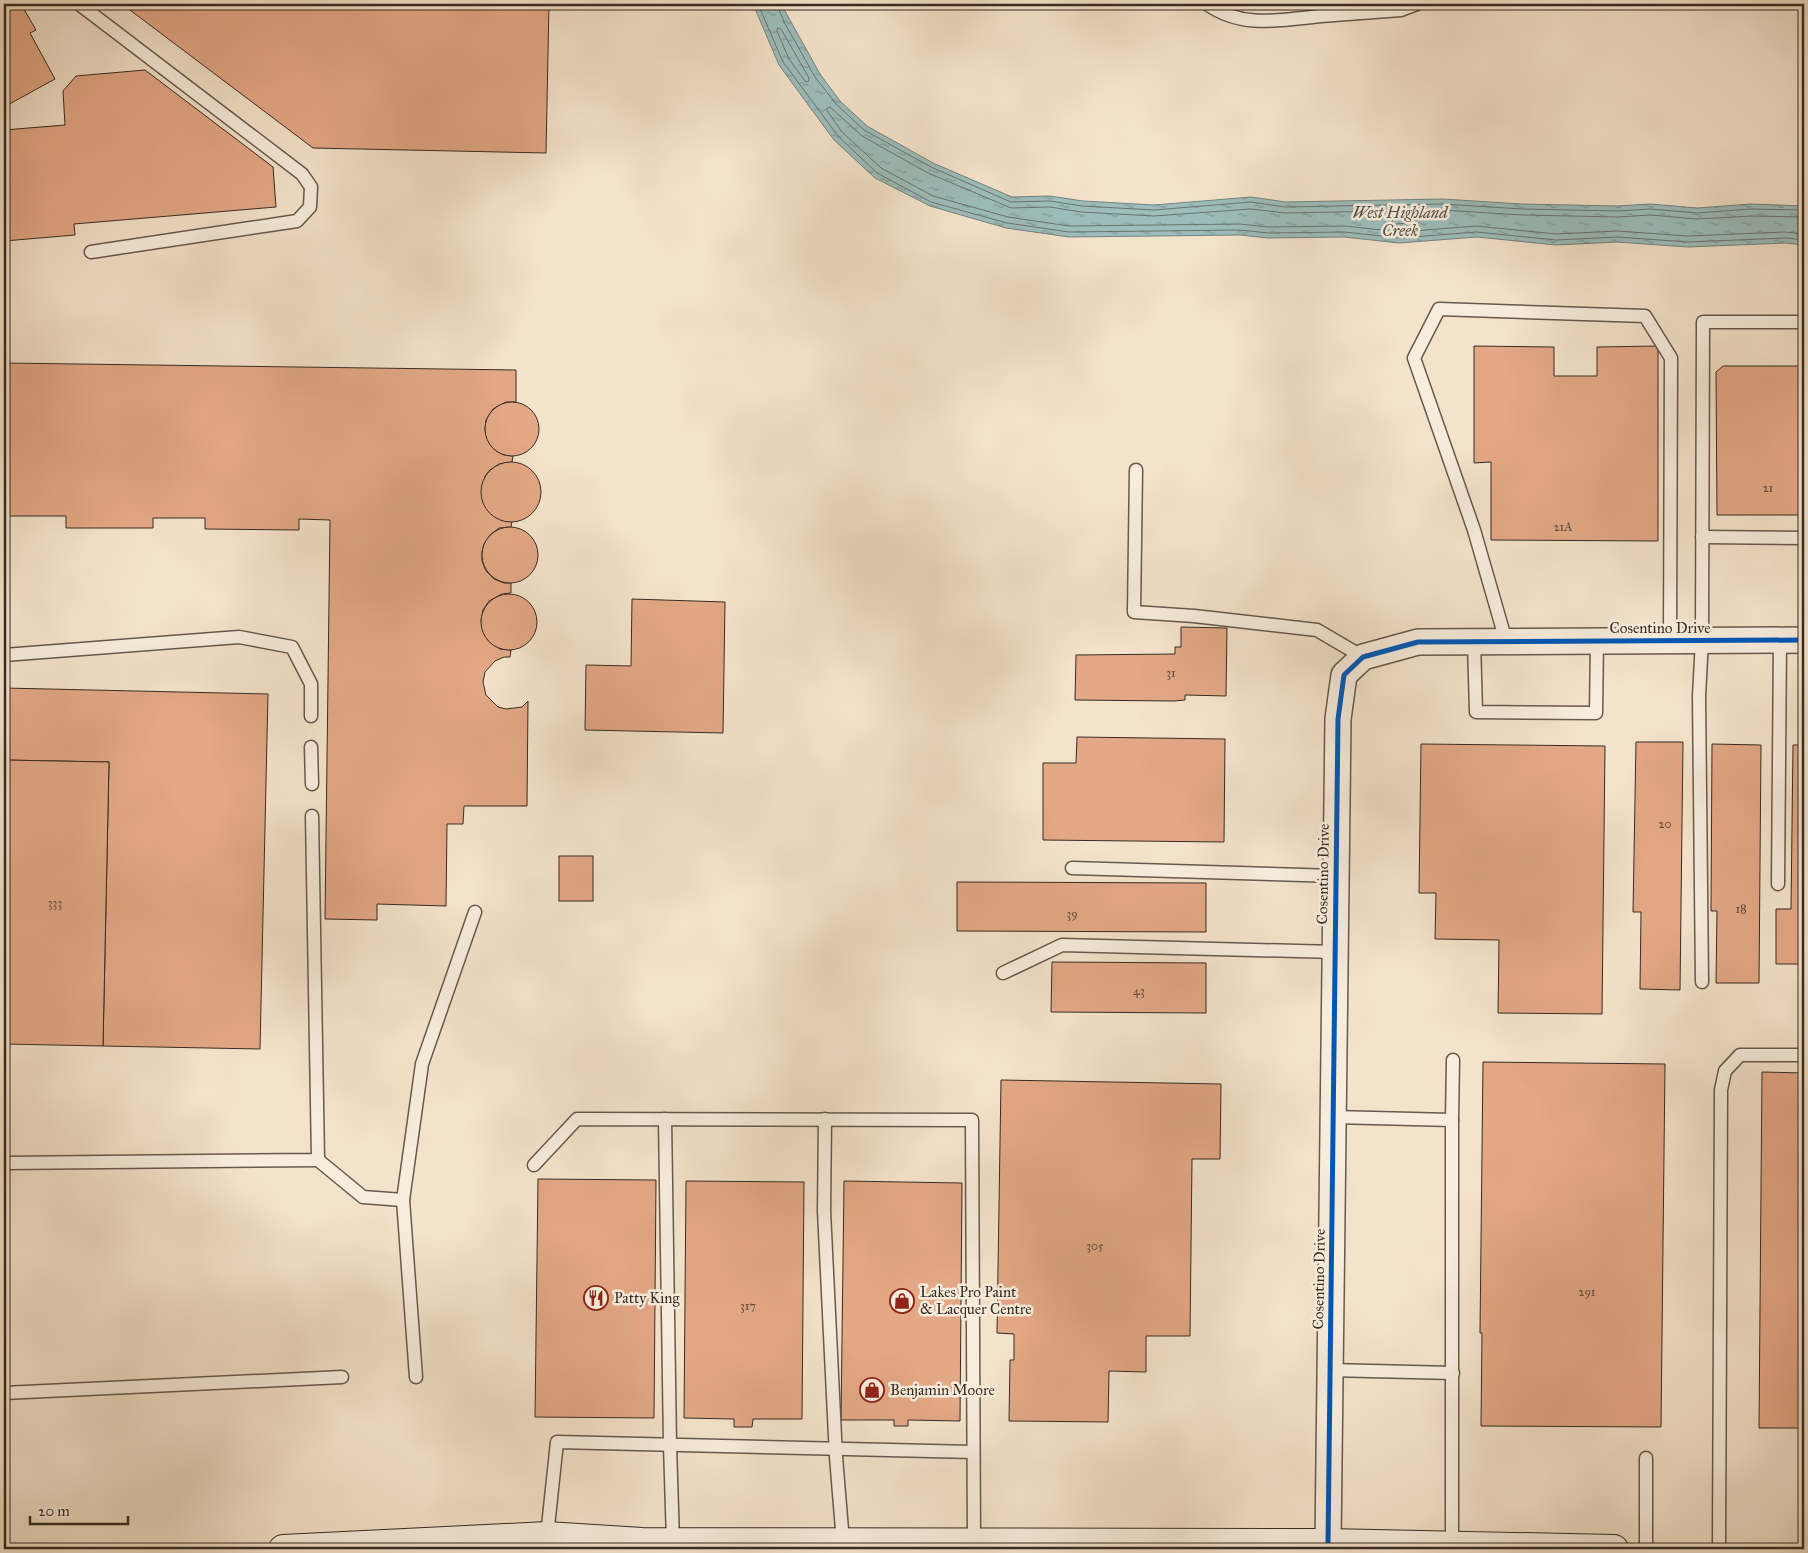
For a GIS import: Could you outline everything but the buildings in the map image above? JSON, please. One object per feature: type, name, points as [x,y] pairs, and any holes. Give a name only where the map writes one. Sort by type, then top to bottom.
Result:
[{"type":"main road","points":[[283,1549],[547,1536],[642,1546],[674,1541],[1163,1546],[1259,1546],[1328,1543],[1614,1549]]},
{"type":"street","name":"Cosentino Drive","points":[[1328,1543],[1338,719],[1344,675],[1363,657],[1418,642],[1804,640]]},
{"type":"lane","points":[[79,4],[302,174],[310,187],[310,207],[297,221],[91,252]]},
{"type":"lane","points":[[1206,4],[1220,13],[1261,21],[1401,10],[1417,4]]},
{"type":"lane","points":[[1506,642],[1474,530],[1414,358],[1439,309],[1644,316],[1671,358],[1670,640]]},
{"type":"lane","points":[[1702,982],[1699,696],[1702,640],[1702,322],[1804,322]]},
{"type":"lane","points":[[1136,470],[1134,612],[1194,616],[1317,630],[1363,657]]},
{"type":"lane","points":[[1702,537],[1804,538]]},
{"type":"lane","points":[[4,655],[239,637],[292,646],[311,684],[311,716]]},
{"type":"lane","points":[[1474,642],[1476,712],[1596,713],[1597,640]]},
{"type":"lane","points":[[1778,884],[1780,640]]},
{"type":"lane","points":[[311,747],[312,784]]},
{"type":"lane","points":[[312,816],[318,1160]]},
{"type":"lane","points":[[1072,868],[1336,876]]},
{"type":"lane","points":[[416,1377],[403,1200],[422,1064],[475,912]]},
{"type":"lane","points":[[1004,973],[1062,945],[1335,952]]},
{"type":"lane","points":[[1719,1549],[1721,1090],[1725,1071],[1740,1055],[1804,1055]]},
{"type":"lane","points":[[1452,1545],[1453,1060]]},
{"type":"lane","points":[[1333,1117],[1452,1120]]},
{"type":"lane","points":[[534,1165],[577,1119],[972,1120],[974,1543]]},
{"type":"lane","points":[[665,1119],[670,1445],[674,1541]]},
{"type":"lane","points":[[825,1119],[824,1211],[836,1449],[843,1542]]},
{"type":"lane","points":[[4,1163],[318,1160],[363,1197],[403,1200]]},
{"type":"lane","points":[[1330,1370],[1453,1373]]},
{"type":"lane","points":[[4,1393],[342,1377]]},
{"type":"lane","points":[[547,1536],[557,1442],[973,1452]]},
{"type":"lane","points":[[1646,1458],[1646,1549]]},
{"type":"water","name":"West Highland Creek","points":[[753,4],[781,4],[820,74],[840,101],[867,126],[933,163],[1012,197],[1050,196],[1083,201],[1154,205],[1251,197],[1286,202],[1443,199],[1522,204],[1618,206],[1650,204],[1697,208],[1751,204],[1804,206],[1804,245],[1786,243],[1688,247],[1617,242],[1556,245],[1477,237],[1399,243],[1344,237],[1268,238],[1240,235],[1069,237],[1006,228],[930,206],[875,178],[834,140],[779,65]]},
{"type":"cycle path","points":[[1328,1543],[1338,719],[1344,675],[1363,657],[1418,642],[1804,640]]},
{"type":"place","name":"Patty King","points":[[596,1298]]},
{"type":"place","name":"Lakes Pro Paint & Lacquer Centre","points":[[902,1301]]},
{"type":"place","name":"Benjamin Moore","points":[[872,1390]]}]
